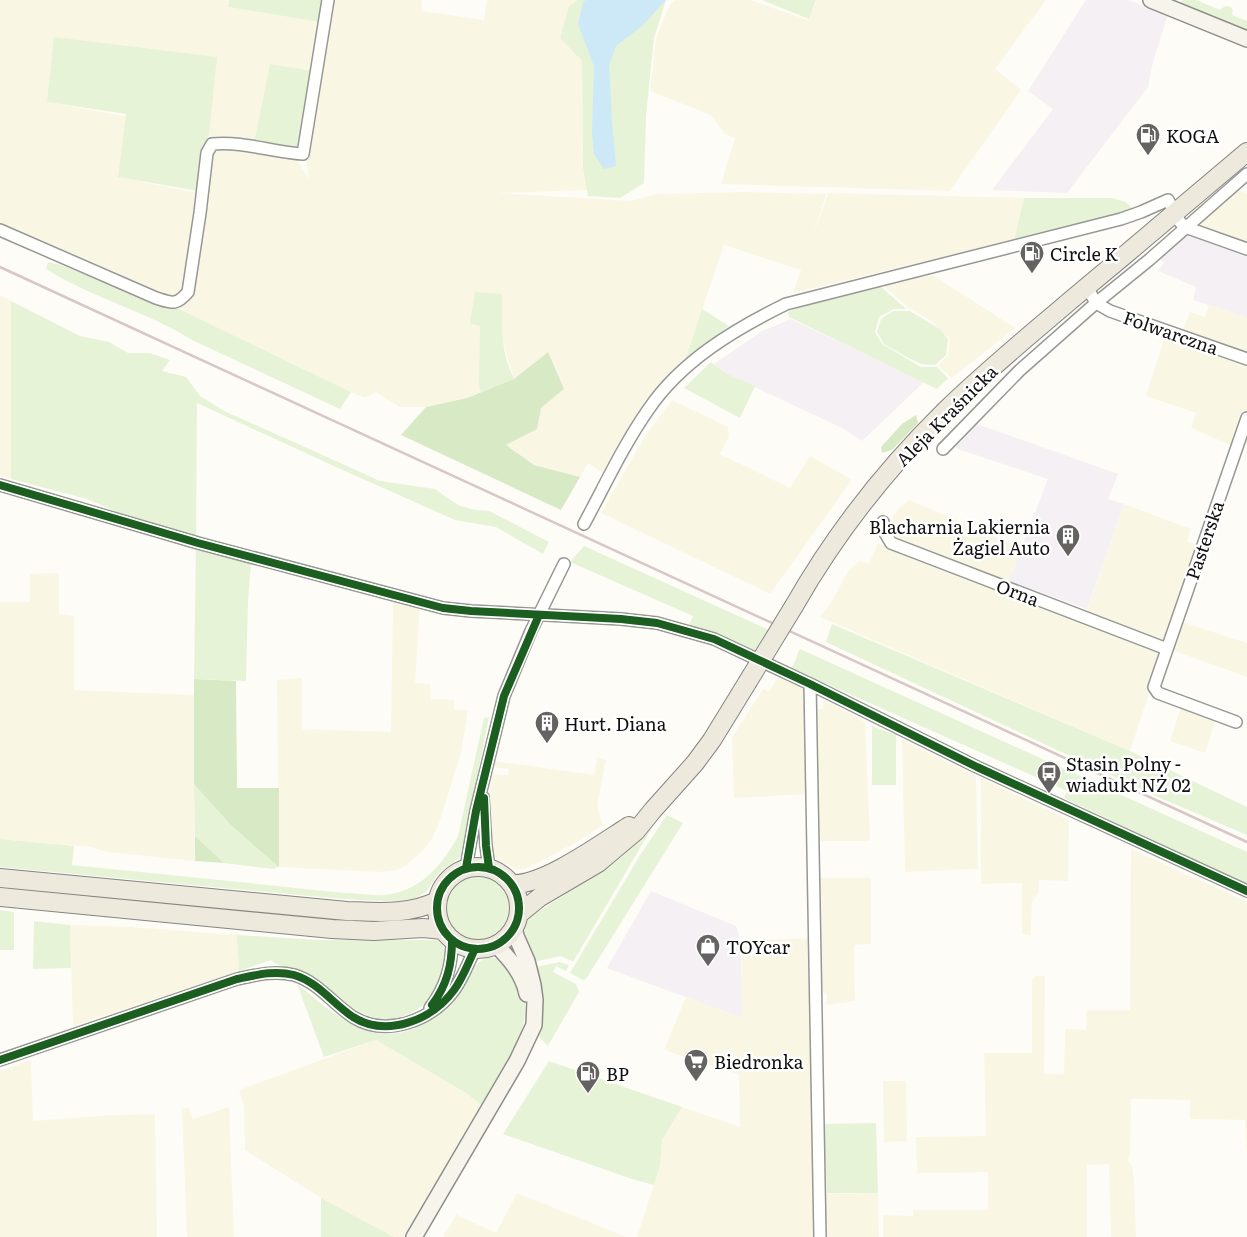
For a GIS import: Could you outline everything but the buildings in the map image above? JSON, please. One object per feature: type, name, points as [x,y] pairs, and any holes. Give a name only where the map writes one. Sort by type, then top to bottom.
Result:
[{"type":"main road","points":[[1175,212],[1247,152]]},
{"type":"main road","name":"Aleja Kraśnicka","points":[[653,810],[679,783],[712,740],[826,554],[872,492],[919,439],[975,383],[1175,212]]},
{"type":"main road","points":[[512,884],[534,880],[557,870],[588,853],[653,810]]},
{"type":"main road","points":[[0,897],[332,929],[374,931],[422,928],[448,935],[463,946],[485,949],[496,945],[506,938],[517,921],[540,897],[584,872],[613,852],[636,832],[653,810]]},
{"type":"main road","points":[[448,935],[438,916],[437,901],[447,880],[466,868],[478,866],[489,868],[502,874],[512,884],[519,898],[517,921]]},
{"type":"main road","points":[[0,878],[347,911],[386,912],[413,910],[437,901]]},
{"type":"street","points":[[0,230],[156,298],[172,303],[180,301],[188,292],[207,153],[212,144],[225,142],[255,146],[282,153],[303,154],[328,0]]},
{"type":"street","points":[[1151,0],[1174,5],[1247,38]]},
{"type":"street","points":[[944,450],[1019,371],[1247,174]]},
{"type":"street","points":[[584,524],[648,409],[669,383],[709,348],[739,328],[786,304],[1121,219],[1168,200],[1185,227],[1247,249]]},
{"type":"street","points":[[1087,287],[1096,303]]},
{"type":"street","name":"Folwarczna","points":[[1096,303],[1110,311],[1147,325],[1247,359]]},
{"type":"street","name":"Pasterska","points":[[1236,722],[1158,693],[1154,687],[1247,418]]},
{"type":"street","points":[[0,485],[198,543],[438,606],[471,611],[622,619],[656,623],[689,631],[728,644],[977,767],[1247,892]]},
{"type":"street","name":"Orna","points":[[884,522],[884,531],[891,543],[898,547],[1167,649]]},
{"type":"street","points":[[466,868],[488,756],[504,696],[539,615],[564,564]]},
{"type":"street","points":[[810,684],[820,1237]]},
{"type":"street","points":[[483,787],[489,868]]},
{"type":"street","points":[[414,1237],[454,1170],[526,1042],[534,1024],[535,1000],[528,961],[516,936],[517,921]]},
{"type":"street","points":[[424,1015],[437,998],[451,963],[448,935]]},
{"type":"street","points":[[496,945],[516,968],[525,987],[528,999],[526,1042]]},
{"type":"street","points":[[0,1060],[238,980],[265,973],[285,973],[303,978],[351,1015],[365,1023],[396,1026],[416,1020],[435,1010],[454,991],[475,949]]},
{"type":"shaded area","points":[[0,0],[229,0],[228,7],[320,22],[313,71],[270,64],[255,146],[212,144],[209,135],[216,57],[47,102],[129,117],[118,177],[203,194],[188,292],[171,303],[0,230]]},
{"type":"shaded area","points":[[333,0],[422,0],[421,11],[484,20],[487,0],[577,0],[569,6],[560,38],[582,61],[583,168],[587,190],[498,193],[631,201],[657,194],[744,192],[826,194],[812,239],[828,193],[1024,198],[1014,240],[793,293],[801,270],[724,245],[685,361],[646,399],[604,474],[588,463],[580,477],[534,465],[506,445],[537,429],[547,353],[514,379],[502,338],[502,294],[482,293],[479,385],[481,392],[467,398],[426,407],[400,407],[375,392],[365,398],[177,308],[191,299],[198,266],[211,155],[218,148],[296,159],[309,179],[306,158]]},
{"type":"shaded area","points":[[676,0],[750,0],[808,20],[817,0],[1046,0],[995,69],[1021,90],[950,191],[721,184],[735,138],[725,134],[711,115],[650,91],[656,38],[670,4]]},
{"type":"shaded area","points":[[1086,0],[1128,0],[1168,14],[1153,62],[1148,87],[1067,193],[992,190],[1053,109],[1028,91]]},
{"type":"shaded area","points":[[1236,189],[1247,193],[1247,246],[1196,228]]},
{"type":"shaded area","points":[[1187,231],[1247,252],[1247,318],[1193,300],[1196,287],[1158,271],[1164,263],[1158,257]]},
{"type":"shaded area","points":[[933,275],[1015,328],[952,378],[938,366],[948,355],[950,339],[930,320],[908,307],[881,284]]},
{"type":"shaded area","points":[[0,295],[11,301],[11,479],[0,476]]},
{"type":"shaded area","points":[[1209,305],[1247,317],[1247,356],[1182,333],[1190,312],[1205,317]]},
{"type":"shaded area","points":[[791,319],[924,382],[862,441],[842,428],[725,373],[714,364],[762,331]]},
{"type":"shaded area","points":[[1165,336],[1247,363],[1247,416],[1237,448],[1191,428],[1196,413],[1146,396]]},
{"type":"shaded area","points":[[672,400],[728,427],[729,436],[720,454],[790,488],[810,456],[852,480],[770,594],[601,513],[645,436]]},
{"type":"shaded area","points":[[977,424],[1118,474],[1108,499],[1124,504],[1087,609],[1009,581],[1048,479],[955,448]]},
{"type":"shaded area","points":[[909,500],[1022,548],[1009,581],[900,542],[890,528],[891,520],[899,508]]},
{"type":"shaded area","points":[[1124,504],[1191,529],[1187,541],[1199,545],[1166,642],[1086,613]]},
{"type":"shaded area","points":[[878,543],[918,561],[1163,651],[1130,751],[820,617],[832,601],[849,570],[859,561],[869,563]]},
{"type":"shaded area","points":[[59,573],[59,614],[74,616],[74,690],[194,695],[195,861],[107,852],[91,847],[0,839],[0,602],[30,602],[30,574]]},
{"type":"shaded area","points":[[393,600],[420,606],[415,683],[430,684],[431,699],[454,700],[454,710],[468,710],[461,753],[440,820],[432,839],[407,865],[397,870],[379,872],[279,867],[277,680],[302,678],[302,729],[391,732]]},
{"type":"shaded area","points":[[1179,621],[1247,643],[1247,677],[1169,649]]},
{"type":"shaded area","points":[[778,677],[807,690],[809,794],[734,798],[732,737],[763,689],[769,692]]},
{"type":"shaded area","points":[[824,700],[865,722],[870,841],[817,841],[812,709],[823,709]]},
{"type":"shaded area","points":[[1181,707],[1216,719],[1205,753],[1170,741]]},
{"type":"shaded area","points":[[902,740],[976,776],[978,869],[905,872]]},
{"type":"shaded area","points":[[597,757],[606,760],[597,806],[603,825],[575,843],[528,868],[517,870],[497,859],[493,853],[490,787],[492,774],[508,775],[509,769],[493,767],[494,761],[594,775]]},
{"type":"shaded area","points":[[981,778],[1069,820],[1068,881],[1039,880],[1039,892],[1032,902],[1031,935],[1022,934],[1022,883],[981,884]]},
{"type":"shaded area","points":[[1131,849],[1247,902],[1247,1157],[1245,1120],[1190,1119],[1190,1100],[1131,1099],[1130,1153],[1128,1161],[1132,1166],[1134,1180],[1136,1237],[1111,1237],[1109,1164],[1087,1165],[1087,1237],[883,1237],[883,1215],[913,1216],[913,1210],[988,1210],[988,1172],[917,1173],[916,1137],[986,1136],[984,1053],[1032,1053],[1032,979],[1036,976],[1045,976],[1044,1074],[1064,1074],[1065,1029],[1086,1030],[1087,1010],[1130,1010]]},
{"type":"shaded area","points":[[818,878],[871,878],[871,944],[854,945],[855,1001],[827,1005],[827,994],[821,990],[822,923],[821,894]]},
{"type":"shaded area","points":[[651,891],[736,926],[741,941],[742,1018],[607,968]]},
{"type":"shaded area","points":[[70,925],[131,927],[237,935],[239,971],[73,1026]]},
{"type":"shaded area","points":[[812,938],[817,1194],[878,1193],[879,1237],[637,1237],[660,1166],[662,1141],[682,1107],[740,1127],[739,1075],[664,1050],[686,997],[742,1018],[741,941]]},
{"type":"shaded area","points":[[376,1040],[466,1093],[481,1105],[406,1237],[394,1237],[321,1198],[245,1150],[244,1106],[239,1090]]},
{"type":"shaded area","points":[[31,1060],[33,1121],[155,1114],[157,1237],[0,1237],[0,1071]]},
{"type":"shaded area","points":[[883,1081],[906,1081],[907,1141],[884,1142]]},
{"type":"shaded area","points":[[189,1107],[193,1119],[229,1107],[234,1237],[187,1237],[182,1109]]},
{"type":"shaded area","points":[[517,1193],[627,1237],[443,1237],[457,1213],[459,1216],[496,1233]]},
{"type":"green space","points":[[229,0],[324,0],[320,22],[228,7]]},
{"type":"green space","points":[[577,0],[666,0],[654,38],[646,116],[644,183],[620,198],[588,196],[583,168],[582,61],[560,38],[569,6]]},
{"type":"green space","points":[[762,0],[816,0],[809,19]]},
{"type":"green space","points":[[1182,0],[1196,0],[1220,10],[1225,6],[1231,7],[1232,15],[1247,21],[1247,31],[1180,5]]},
{"type":"green space","points":[[54,37],[217,57],[209,135],[203,145],[198,191],[118,177],[126,114],[47,102]]},
{"type":"green space","points":[[270,64],[313,71],[300,147],[295,150],[254,143]]},
{"type":"green space","points":[[1024,198],[1112,198],[1126,202],[1132,208],[1128,211],[1014,240]]},
{"type":"green space","points":[[48,262],[61,265],[132,294],[177,308],[351,392],[340,409],[64,279],[46,269]]},
{"type":"green space","points":[[879,285],[906,309],[894,309],[879,317],[875,332],[882,344],[921,367],[937,367],[948,378],[937,389],[789,317],[788,312],[842,292]]},
{"type":"green space","points":[[475,292],[502,294],[504,348],[509,369],[514,379],[481,392],[479,385],[480,326],[470,323]]},
{"type":"green space","points":[[11,301],[80,336],[109,342],[128,353],[150,353],[170,360],[162,371],[186,377],[200,396],[224,411],[380,481],[435,489],[458,505],[475,510],[489,511],[549,542],[543,554],[496,527],[455,520],[197,403],[196,537],[141,522],[87,499],[11,479]]},
{"type":"green space","points":[[702,309],[729,326],[701,346],[685,361]]},
{"type":"green space","points":[[893,311],[910,311],[940,329],[948,339],[946,355],[935,365],[921,364],[884,344],[877,332],[881,319]]},
{"type":"green space","points":[[548,352],[564,389],[541,408],[537,429],[506,445],[534,465],[580,477],[561,510],[401,435],[426,407],[467,398],[514,379]]},
{"type":"green space","points":[[711,362],[725,373],[755,386],[740,418],[684,388]]},
{"type":"green space","points":[[916,415],[918,423],[892,450],[882,453],[881,447],[902,424]]},
{"type":"green space","points":[[584,546],[769,630],[756,652],[689,625],[693,616],[570,562]]},
{"type":"green space","points":[[196,547],[251,563],[246,681],[194,679]]},
{"type":"green space","points":[[832,624],[1130,751],[1247,807],[1247,835],[1160,798],[826,642]]},
{"type":"green space","points":[[800,649],[1247,852],[1247,885],[1064,798],[1067,791],[791,668]]},
{"type":"green space","points":[[194,679],[236,681],[237,788],[279,788],[279,867],[231,825],[194,784]]},
{"type":"green space","points":[[489,717],[462,855],[440,872],[423,894],[412,899],[377,901],[331,898],[0,867],[0,839],[74,846],[72,865],[345,893],[384,895],[396,893],[408,889],[428,876],[445,857],[458,836],[484,718]]},
{"type":"green space","points":[[872,726],[896,735],[896,785],[872,785]]},
{"type":"green space","points":[[194,784],[279,867],[273,869],[224,863],[195,836]]},
{"type":"green space","points":[[667,815],[683,823],[586,979],[583,980],[570,973],[639,857]]},
{"type":"green space","points":[[653,826],[573,962],[561,956],[538,961],[533,960],[526,944],[524,933],[526,923],[530,917],[617,861],[640,841]]},
{"type":"green space","points":[[195,836],[224,863],[195,861]]},
{"type":"green space","points":[[478,871],[498,877],[508,887],[514,907],[508,927],[498,937],[478,943],[458,937],[448,927],[442,907],[448,887],[458,877]]},
{"type":"green space","points":[[0,910],[14,912],[14,950],[0,950]]},
{"type":"green space","points":[[34,921],[70,925],[71,968],[33,969]]},
{"type":"green space","points":[[237,935],[319,940],[438,940],[444,949],[446,958],[435,990],[427,1001],[407,1015],[396,1018],[383,1018],[358,1011],[323,982],[310,974],[284,967],[271,960],[239,971]]},
{"type":"green space","points":[[490,957],[499,960],[507,967],[523,996],[525,1009],[519,1038],[505,1068],[481,1105],[466,1093],[376,1040],[324,1057],[297,984],[335,1014],[352,1024],[374,1033],[389,1034],[415,1028],[438,1013],[467,982],[478,963]]},
{"type":"green space","points":[[560,962],[569,965],[566,971],[556,966],[553,972],[576,984],[579,992],[548,1046],[540,1038],[538,1030],[535,967]]},
{"type":"green space","points":[[549,1061],[682,1107],[662,1140],[660,1166],[654,1185],[503,1134]]},
{"type":"green space","points":[[876,1123],[878,1193],[827,1193],[824,1124]]},
{"type":"green space","points":[[321,1198],[394,1237],[321,1237]]},
{"type":"water","points":[[586,0],[666,0],[642,26],[616,46],[609,65],[616,166],[604,169],[594,154],[592,133],[594,66],[578,24],[583,2]]},
{"type":"railway","points":[[0,267],[1247,842]]},
{"type":"cycle path","points":[[0,485],[198,543],[443,608],[657,623],[714,639],[810,684],[977,767],[1247,891]]},
{"type":"cycle path","points":[[466,868],[476,811],[504,696],[539,615]]},
{"type":"cycle path","points":[[484,798],[489,868]]},
{"type":"cycle path","points":[[470,867],[486,867],[501,874],[512,885],[519,900],[519,908],[516,924],[507,937],[486,949],[470,949],[455,942],[444,931],[437,916],[437,900],[444,885],[455,874],[470,867]]},
{"type":"cycle path","points":[[432,1005],[448,974],[452,940]]},
{"type":"cycle path","points":[[0,1060],[237,979],[266,974],[280,973],[303,978],[346,1012],[366,1023],[380,1026],[408,1023],[434,1010],[445,1001],[460,980],[475,949]]},
{"type":"place","name":"KOGA","points":[[1148,156]]},
{"type":"place","name":"Circle K","points":[[1032,274]]},
{"type":"place","name":"Blacharnia Lakiernia Żagiel Auto","points":[[1068,557]]},
{"type":"place","name":"Hurt. Diana","points":[[547,744]]},
{"type":"place","name":"Stasin Polny - wiadukt NŻ 02","points":[[1049,794]]},
{"type":"place","name":"TOYcar","points":[[708,967]]},
{"type":"place","name":"Biedronka","points":[[696,1082]]},
{"type":"place","name":"BP","points":[[588,1094]]}]
